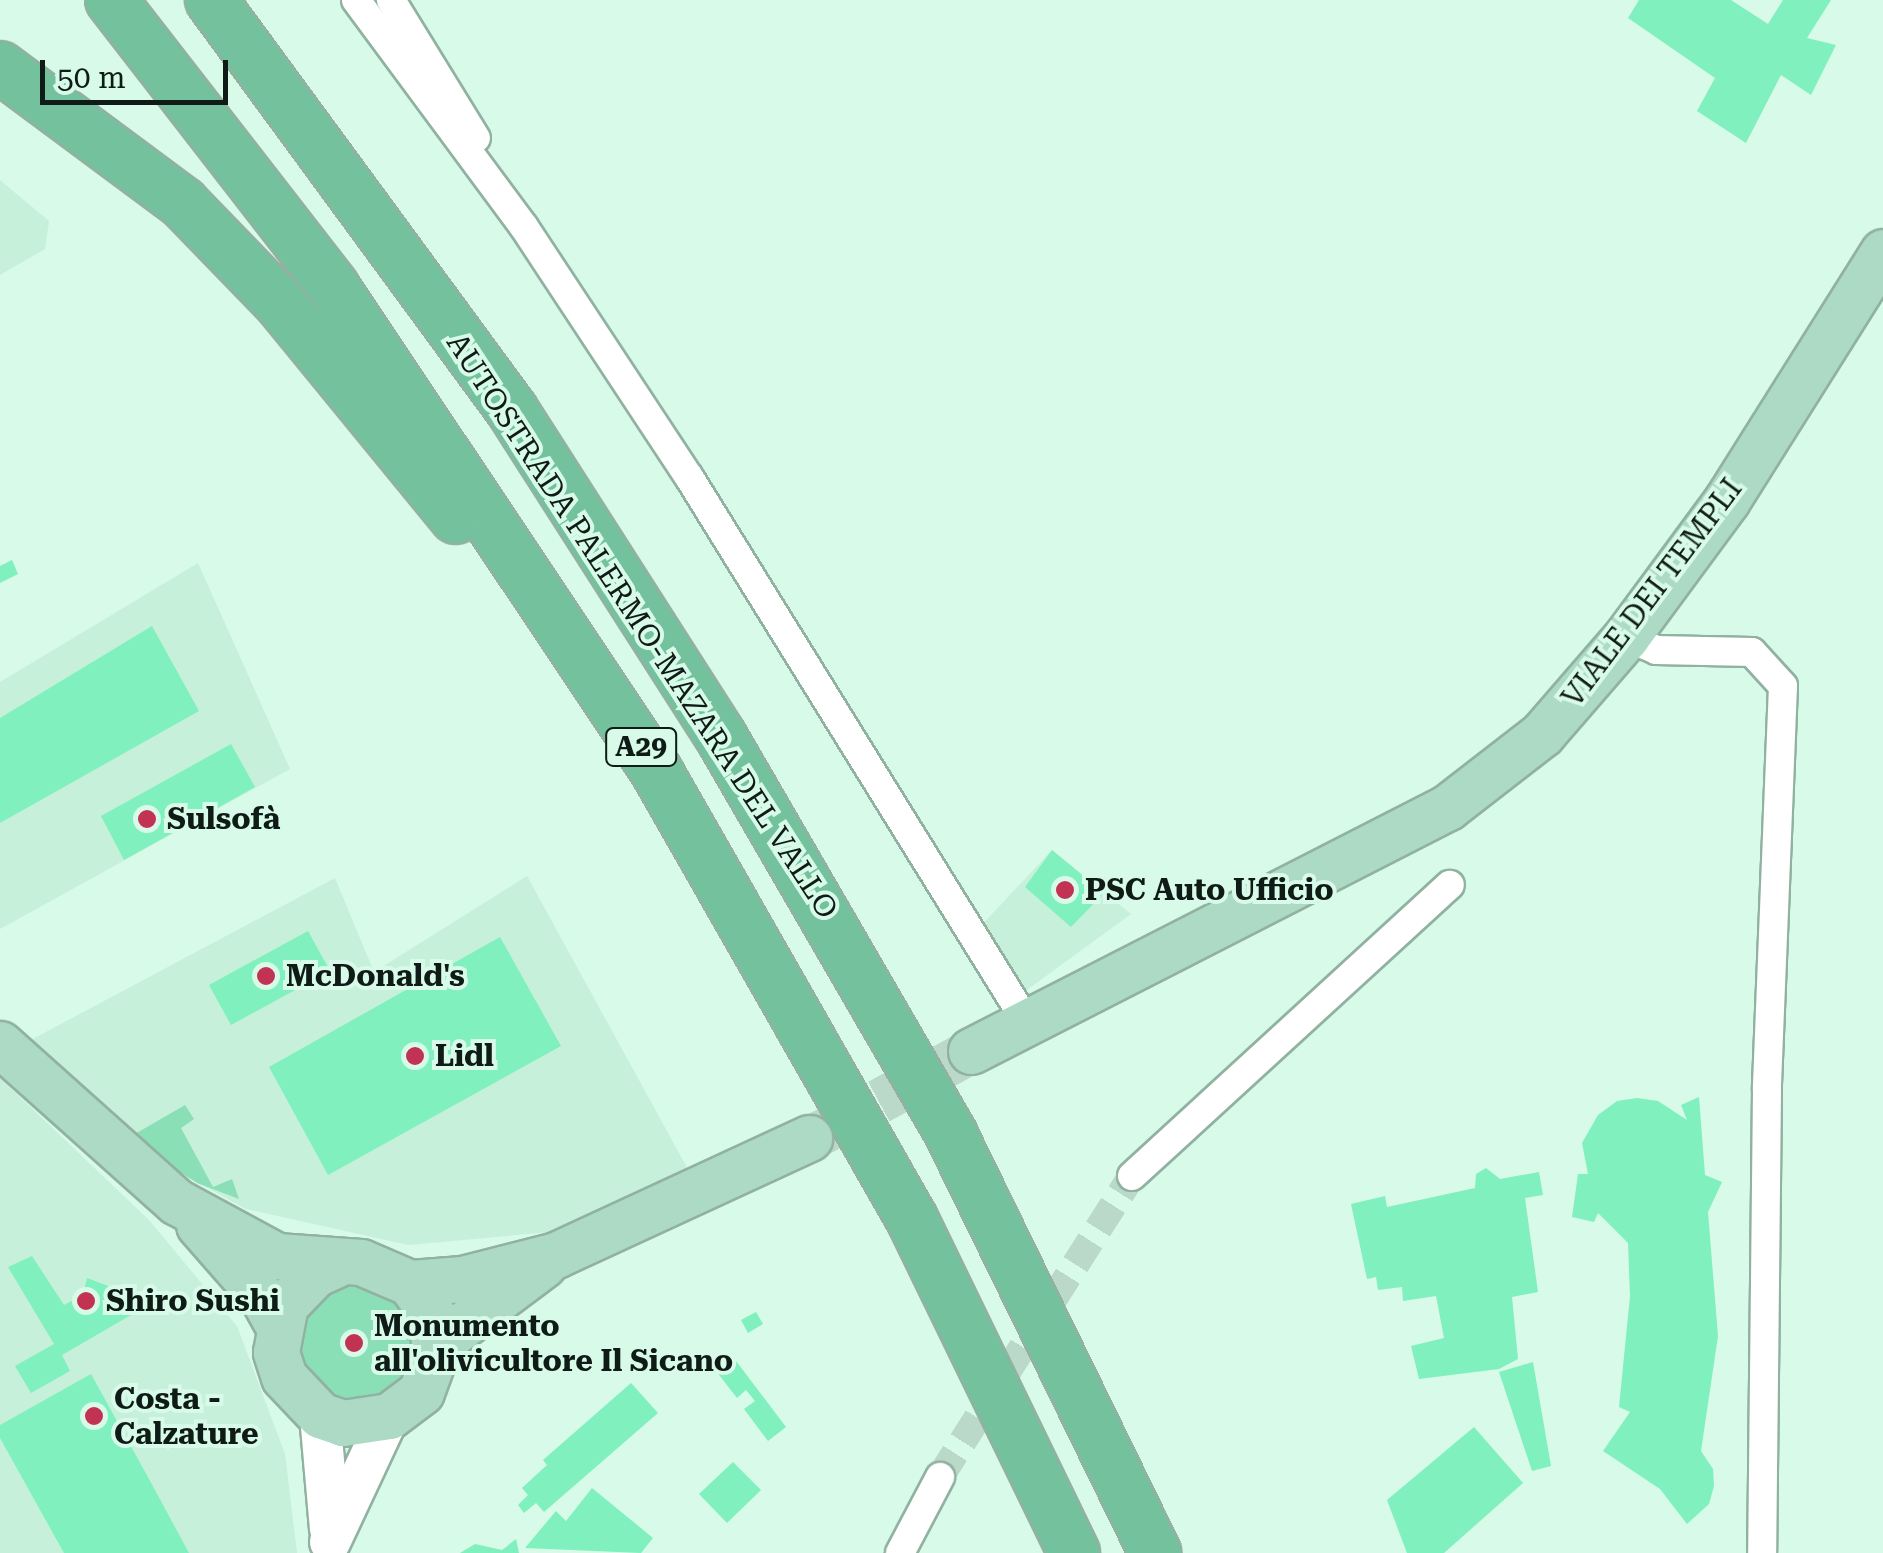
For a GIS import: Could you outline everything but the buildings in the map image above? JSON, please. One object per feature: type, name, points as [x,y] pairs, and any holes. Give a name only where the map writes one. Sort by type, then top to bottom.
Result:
[{"type":"highway","name":"A29","points":[[112,0],[345,304],[556,611],[747,924],[912,1219],[1074,1553]]},
{"type":"highway","name":"AUTOSTRADA PALERMO-MAZARA DEL VALLO","points":[[211,0],[512,410],[730,752],[952,1136],[1156,1553]]},
{"type":"highway","points":[[0,67],[183,203],[279,302],[540,620],[704,876],[747,924]]},
{"type":"main road","name":"VIALE DEI TEMPLI","points":[[971,1051],[1448,806],[1542,734],[1626,637],[1727,500],[1883,252]]},
{"type":"main road","points":[[0,1044],[177,1202],[263,1298],[278,1325],[284,1377],[320,1415],[354,1423],[390,1416],[421,1392],[435,1354],[452,1333],[556,1255]]},
{"type":"main road","points":[[410,1283],[462,1279],[556,1255],[809,1138]]},
{"type":"main road","points":[[177,1202],[277,1256],[388,1268],[410,1283],[432,1314],[435,1354]]},
{"type":"main road","points":[[278,1325],[298,1288],[335,1265]]},
{"type":"main road","points":[[320,1415],[330,1548]]},
{"type":"main road","points":[[330,1548],[390,1416]]},
{"type":"street","points":[[356,0],[524,227],[806,657],[1026,1021]]},
{"type":"street","points":[[391,0],[454,98],[524,227]]},
{"type":"street","points":[[1626,637],[1656,650],[1752,652],[1782,686],[1767,1090],[1762,1553]]},
{"type":"street","points":[[1132,1176],[1450,885]]},
{"type":"street","points":[[900,1553],[940,1477]]},
{"type":"shaded area","points":[[0,180],[49,221],[45,249],[0,275]]},
{"type":"shaded area","points":[[198,563],[290,769],[0,929],[0,682]]},
{"type":"shaded area","points":[[1052,850],[1131,914],[1020,995],[979,928]]},
{"type":"shaded area","points":[[527,876],[690,1173],[550,1232],[408,1245],[246,1209],[165,1165],[29,1041],[335,878],[374,972]]},
{"type":"shaded area","points":[[0,1078],[149,1220],[237,1326],[285,1454],[297,1553],[0,1553]]},
{"type":"green space","points":[[185,1105],[194,1119],[181,1128],[213,1187],[232,1179],[239,1199],[197,1183],[128,1138]]},
{"type":"green space","points":[[354,1286],[376,1290],[395,1303],[408,1322],[412,1344],[408,1366],[395,1385],[376,1398],[354,1402],[332,1398],[313,1385],[300,1366],[296,1344],[300,1322],[313,1303],[332,1290]]},
{"type":"tunnel","points":[[820,1133],[971,1051]]},
{"type":"tunnel","points":[[940,1477],[1132,1176]]},
{"type":"place","name":"Sulsofà","points":[[147,819]]},
{"type":"place","name":"PSC Auto Ufficio","points":[[1065,890]]},
{"type":"place","name":"McDonald's","points":[[266,976]]},
{"type":"place","name":"Lidl","points":[[415,1056]]},
{"type":"place","name":"Shiro Sushi","points":[[86,1301]]},
{"type":"place","name":"Monumento all'olivicultore Il Sicano","points":[[354,1343]]},
{"type":"place","name":"Costa - Calzature","points":[[94,1416]]}]
